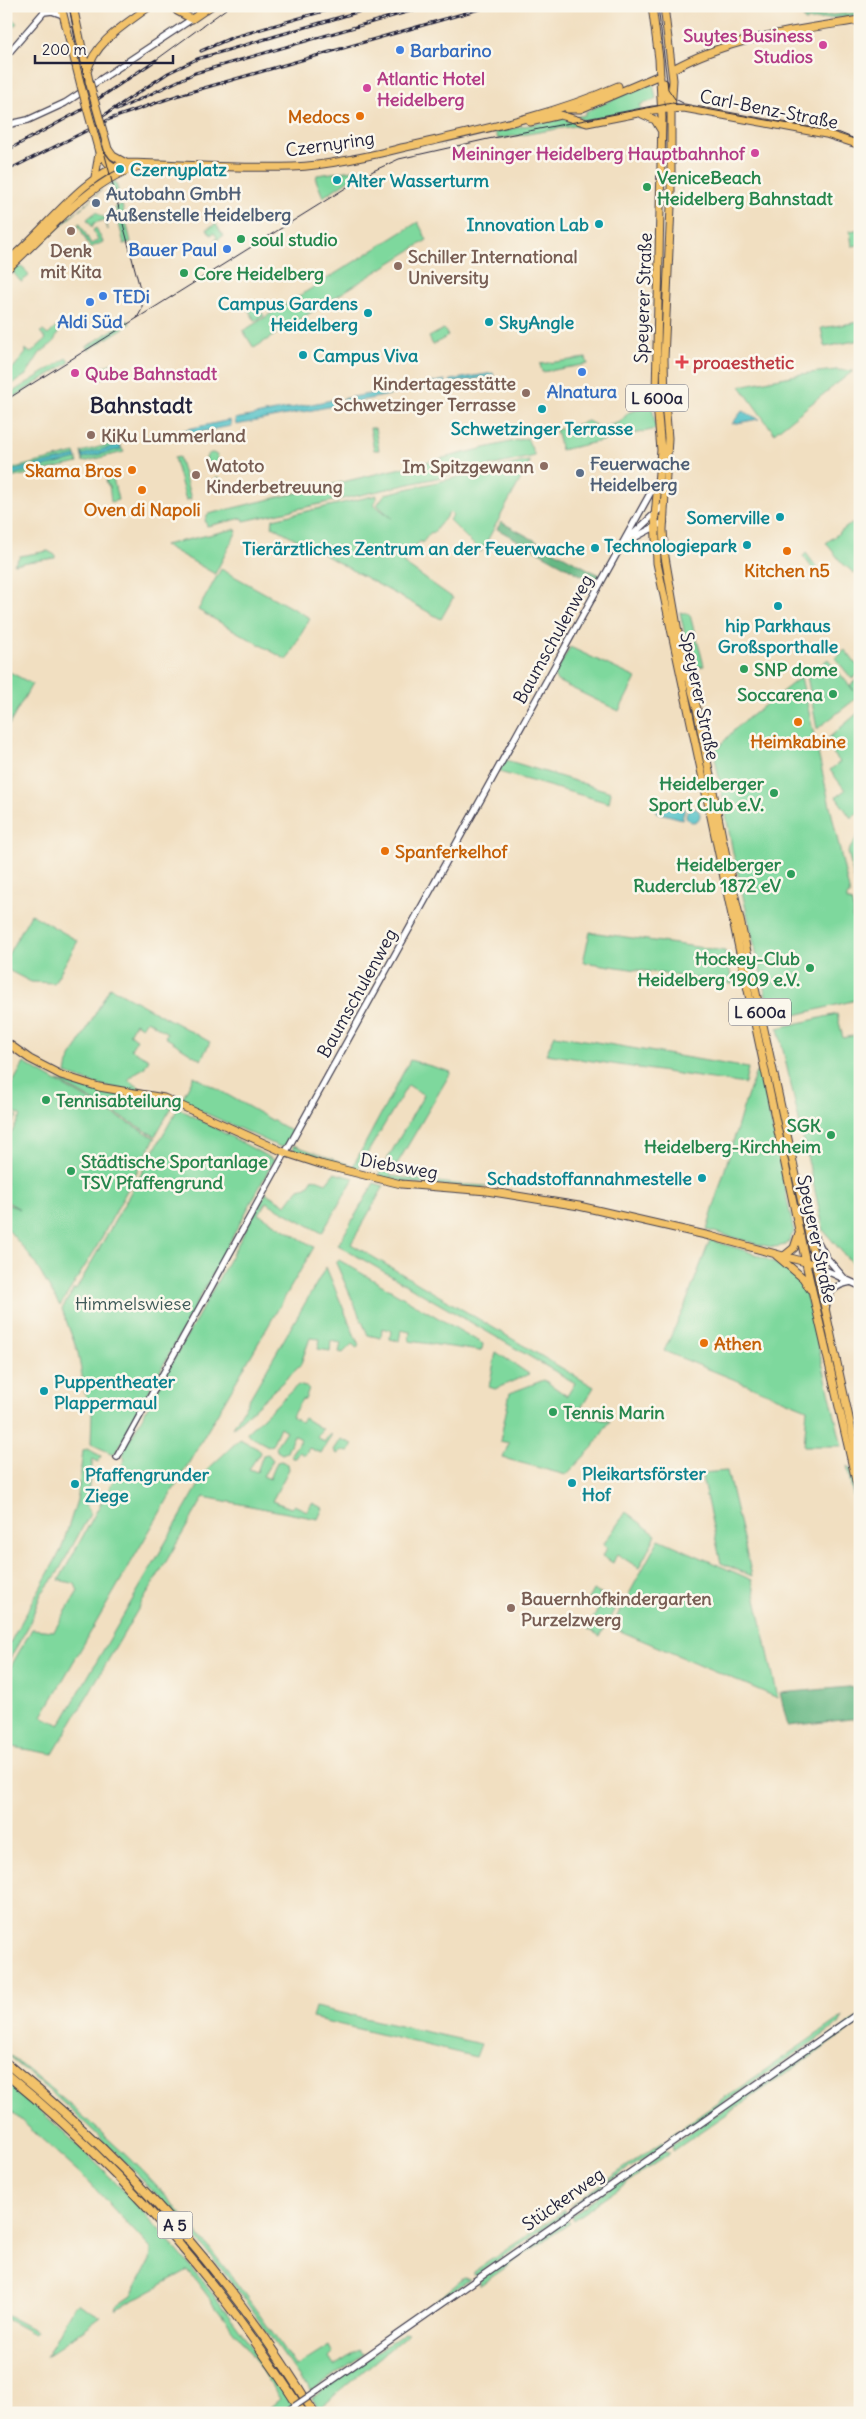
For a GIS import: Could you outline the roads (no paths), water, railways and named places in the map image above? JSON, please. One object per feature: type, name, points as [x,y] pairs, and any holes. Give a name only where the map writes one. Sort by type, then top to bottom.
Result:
[{"type":"highway","name":"A 5","points":[[6,2063],[78,2125],[167,2216],[245,2311],[314,2413]]},
{"type":"highway","name":"A 5","points":[[6,2074],[107,2165],[171,2233],[229,2305],[303,2413]]},
{"type":"main road","points":[[61,6],[99,153],[99,164],[95,178]]},
{"type":"main road","points":[[72,6],[111,166],[102,183]]},
{"type":"main road","points":[[87,72],[91,58],[100,45],[150,6]]},
{"type":"main road","points":[[169,6],[192,19],[211,6]]},
{"type":"main road","name":"Speyerer Straße","points":[[652,6],[660,73],[662,110],[656,370],[661,430],[660,476],[655,516],[661,585],[806,1262],[860,1498]]},
{"type":"main road","name":"Speyerer Straße","points":[[664,6],[673,67],[671,207],[664,359],[668,438],[664,522],[666,563],[681,649],[695,703],[725,852],[860,1468]]},
{"type":"main road","points":[[179,12],[200,14]]},
{"type":"main road","points":[[673,67],[709,52],[765,36],[860,20]]},
{"type":"main road","points":[[80,41],[90,47],[100,45]]},
{"type":"main road","points":[[660,73],[671,109]]},
{"type":"main road","name":"Czernyring","points":[[560,109],[580,108],[660,73]]},
{"type":"main road","name":"Czernyring","points":[[111,166],[148,164],[310,166],[357,159],[513,123],[560,109],[618,86]]},
{"type":"main road","name":"Czernyring","points":[[513,123],[519,124],[560,115],[584,123],[671,109]]},
{"type":"main road","name":"Carl-Benz-Straße","points":[[671,109],[690,109],[734,116],[837,137],[860,144]]},
{"type":"main road","points":[[639,113],[649,116],[662,131]]},
{"type":"main road","points":[[6,270],[102,183],[125,166],[108,149]]},
{"type":"main road","points":[[99,153],[111,166]]},
{"type":"main road","points":[[6,262],[31,242],[95,178],[111,166]]},
{"type":"main road","name":"Diebsweg","points":[[6,1042],[30,1059],[61,1075],[99,1087],[164,1098],[286,1153],[347,1172],[401,1184],[488,1192],[580,1206],[710,1236],[816,1266]]},
{"type":"main road","points":[[800,1231],[794,1248],[779,1256],[803,1278],[813,1294]]},
{"type":"street","points":[[6,56],[49,6]]},
{"type":"street","points":[[44,12],[52,11],[63,15]]},
{"type":"street","points":[[179,12],[181,27]]},
{"type":"street","points":[[6,125],[28,120],[65,103],[192,19]]},
{"type":"street","name":"Baumschulenweg","points":[[117,1457],[660,476]]},
{"type":"street","name":"Baumschulenweg","points":[[624,543],[635,531],[655,516],[665,502]]},
{"type":"street","points":[[624,543],[664,522]]},
{"type":"street","points":[[807,1222],[822,1250],[845,1279]]},
{"type":"street","points":[[816,1266],[860,1286]]},
{"type":"street","points":[[826,1310],[831,1290],[838,1285],[852,1282]]},
{"type":"street","name":"Stückerweg","points":[[286,2412],[860,2012]]},
{"type":"street","points":[[6,2408],[13,2413]]},
{"type":"water","points":[[493,373],[494,376],[451,383],[450,380]]},
{"type":"water","points":[[445,380],[446,384],[343,404],[342,399]]},
{"type":"water","points":[[337,399],[338,405],[236,425],[235,419]]},
{"type":"water","points":[[742,411],[759,419],[732,424]]},
{"type":"water","points":[[230,420],[231,426],[184,435],[183,430]]},
{"type":"water","points":[[119,445],[121,449],[83,458],[82,455]]},
{"type":"water","points":[[76,456],[77,459],[6,476],[6,472]]},
{"type":"water","points":[[659,801],[685,808],[682,819],[656,812]]},
{"type":"water","points":[[693,808],[698,810],[700,815],[698,820],[693,822],[688,820],[686,815],[688,810]]},
{"type":"tram line","points":[[69,6],[76,45],[142,296],[142,309],[137,318]]},
{"type":"tram line","points":[[156,60],[230,6]]},
{"type":"tram line","points":[[658,6],[668,89],[675,99],[683,103]]},
{"type":"tram line","points":[[6,400],[373,171],[399,159],[488,139],[672,103],[840,133],[860,141]]},
{"type":"railway","points":[[201,51],[231,38],[341,6]]},
{"type":"railway","points":[[97,120],[168,73],[197,59],[378,6]]},
{"type":"railway","points":[[117,110],[195,73],[428,6]]},
{"type":"railway","points":[[6,171],[110,119],[176,96],[490,6]]},
{"type":"railway","points":[[6,151],[80,111],[156,60]]},
{"type":"place","name":"Suytes Business Studios","points":[[823,45]]},
{"type":"place","name":"Barbarino","points":[[400,50]]},
{"type":"place","name":"Atlantic Hotel Heidelberg","points":[[367,88]]},
{"type":"place","name":"Medocs","points":[[360,116]]},
{"type":"place","name":"Meininger Heidelberg Hauptbahnhof","points":[[755,153]]},
{"type":"place","name":"Czernyplatz","points":[[120,169]]},
{"type":"place","name":"Alter Wasserturm","points":[[337,180]]},
{"type":"place","name":"VeniceBeach Heidelberg Bahnstadt","points":[[647,187]]},
{"type":"place","name":"Autobahn GmbH Außenstelle Heidelberg","points":[[96,203]]},
{"type":"place","name":"Innovation Lab","points":[[599,224]]},
{"type":"place","name":"Denk mit Kita","points":[[71,231]]},
{"type":"place","name":"soul studio","points":[[241,239]]},
{"type":"place","name":"Bauer Paul","points":[[227,249]]},
{"type":"place","name":"Schiller International University","points":[[398,266]]},
{"type":"place","name":"Core Heidelberg","points":[[184,273]]},
{"type":"place","name":"TEDi","points":[[103,296]]},
{"type":"place","name":"Aldi Süd","points":[[90,302]]},
{"type":"place","name":"Campus Gardens Heidelberg","points":[[368,313]]},
{"type":"place","name":"SkyAngle","points":[[489,322]]},
{"type":"place","name":"Campus Viva","points":[[303,355]]},
{"type":"place","name":"proaesthetic","points":[[682,362]]},
{"type":"place","name":"Alnatura","points":[[582,372]]},
{"type":"place","name":"Qube Bahnstadt","points":[[75,373]]},
{"type":"place","name":"Kindertagesstätte Schwetzinger Terrasse","points":[[526,393]]},
{"type":"place","name":"Schwetzinger Terrasse","points":[[542,409]]},
{"type":"place","name":"KiKu Lummerland","points":[[91,435]]},
{"type":"place","name":"Im Spitzgewann","points":[[544,466]]},
{"type":"place","name":"Skama Bros","points":[[132,470]]},
{"type":"place","name":"Feuerwache Heidelberg","points":[[580,473]]},
{"type":"place","name":"Watoto Kinderbetreuung","points":[[196,475]]},
{"type":"place","name":"Oven di Napoli","points":[[142,490]]},
{"type":"place","name":"Somerville","points":[[780,517]]},
{"type":"place","name":"Technologiepark","points":[[747,545]]},
{"type":"place","name":"Tierärztliches Zentrum an der Feuerwache","points":[[595,548]]},
{"type":"place","name":"Kitchen n5","points":[[787,551]]},
{"type":"place","name":"hip Parkhaus Großsporthalle","points":[[778,606]]},
{"type":"place","name":"SNP dome","points":[[744,669]]},
{"type":"place","name":"Soccarena","points":[[833,694]]},
{"type":"place","name":"Heimkabine","points":[[798,722]]},
{"type":"place","name":"Heidelberger Sport Club e.V.","points":[[774,793]]},
{"type":"place","name":"Spanferkelhof","points":[[385,851]]},
{"type":"place","name":"Heidelberger Ruderclub 1872 eV","points":[[791,874]]},
{"type":"place","name":"Hockey-Club Heidelberg 1909 e.V.","points":[[810,968]]},
{"type":"place","name":"Tennisabteilung","points":[[46,1100]]},
{"type":"place","name":"SGK Heidelberg-Kirchheim","points":[[831,1135]]},
{"type":"place","name":"Städtische Sportanlage TSV Pfaffengrund","points":[[71,1171]]},
{"type":"place","name":"Schadstoffannahmestelle","points":[[702,1178]]},
{"type":"place","name":"Athen","points":[[704,1343]]},
{"type":"place","name":"Puppentheater Plappermaul","points":[[44,1391]]},
{"type":"place","name":"Tennis Marin","points":[[553,1412]]},
{"type":"place","name":"Pleikartsförster Hof","points":[[572,1483]]},
{"type":"place","name":"Pfaffengrunder Ziege","points":[[75,1484]]},
{"type":"place","name":"Bauernhofkindergarten Purzelzwerg","points":[[511,1608]]},
{"type":"district","name":"Bahnstadt","points":[[141,405]]},
{"type":"park label","name":"Himmelswiese","points":[[133,1303]]}]
